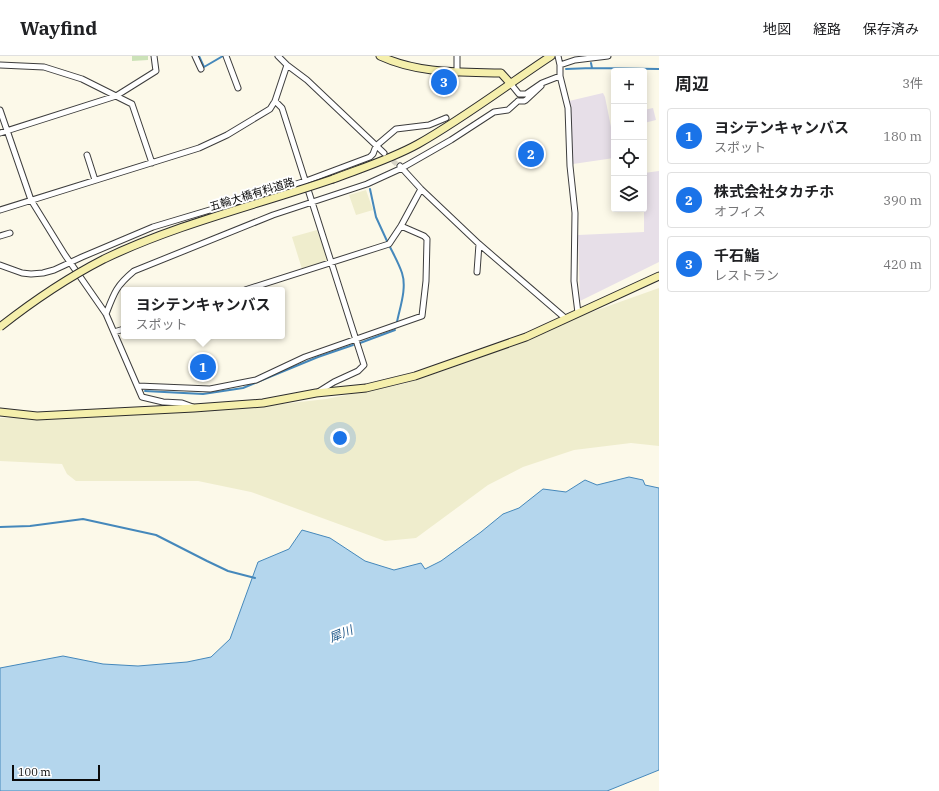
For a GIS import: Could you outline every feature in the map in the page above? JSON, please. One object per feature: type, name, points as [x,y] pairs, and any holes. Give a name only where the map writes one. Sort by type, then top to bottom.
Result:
[{"type":"main road","points":[[380,56],[394,63],[425,70],[457,73],[501,74],[510,83]]},
{"type":"main road","name":"五輪大橋有料道路","points":[[0,327],[38,297],[59,284],[129,248],[181,228],[333,179],[382,161],[416,144],[470,112],[551,56]]},
{"type":"main road","points":[[0,412],[37,416],[194,408],[263,403],[316,394],[366,388],[415,376],[526,337],[659,276]]},
{"type":"street","points":[[0,133],[116,96],[156,71],[154,56]]},
{"type":"street","points":[[195,56],[201,69]]},
{"type":"street","points":[[226,56],[238,88]]},
{"type":"street","points":[[278,56],[307,80],[384,153]]},
{"type":"street","points":[[457,56],[457,73]]},
{"type":"street","points":[[558,56],[560,76],[568,108],[570,166],[575,213],[574,281],[578,313]]},
{"type":"street","points":[[560,64],[575,60],[608,56]]},
{"type":"street","points":[[0,210],[199,148],[227,134],[270,109],[276,101],[287,64]]},
{"type":"street","points":[[0,65],[44,67],[82,78],[132,104],[152,163]]},
{"type":"street","points":[[510,83],[517,93],[521,95],[526,94],[546,81],[560,76]]},
{"type":"street","points":[[518,101],[524,102],[546,81]]},
{"type":"street","points":[[510,83],[518,101]]},
{"type":"street","points":[[276,101],[282,108],[364,366],[358,371],[334,382],[316,394]]},
{"type":"street","points":[[106,314],[114,293],[122,282],[134,272],[272,215],[367,184],[451,140],[494,112],[508,110],[518,101]]},
{"type":"street","points":[[0,110],[31,200],[70,262],[106,314],[142,398],[163,402],[182,403],[194,408]]},
{"type":"street","points":[[0,265],[22,273],[31,274],[49,271],[153,227],[306,181],[370,157],[376,146],[396,129],[429,125],[446,118]]},
{"type":"street","points":[[87,155],[95,180]]},
{"type":"street","points":[[401,167],[421,189],[479,244],[565,318]]},
{"type":"street","points":[[255,287],[389,244],[401,226],[421,189]]},
{"type":"street","points":[[138,386],[199,390],[256,380],[306,357],[422,316],[426,280],[427,239],[424,236],[401,226]]},
{"type":"street","points":[[0,236],[10,233]]},
{"type":"street","points":[[477,272],[479,244]]},
{"type":"street","points":[[114,332],[121,330]]},
{"type":"shaded area","points":[[603,93],[611,127],[611,158],[573,164],[569,101]]},
{"type":"shaded area","points":[[653,108],[656,120],[647,122],[647,109]]},
{"type":"shaded area","points":[[659,171],[659,262],[580,301],[578,235],[644,232],[644,212],[647,212],[647,173]]},
{"type":"shaded area","points":[[366,190],[373,210],[356,215],[349,195]]},
{"type":"shaded area","points":[[317,230],[328,261],[302,269],[292,237]]},
{"type":"shaded area","points":[[659,288],[659,446],[631,443],[574,450],[523,467],[488,485],[416,538],[385,541],[251,492],[198,481],[76,481],[67,474],[62,464],[0,461],[0,418],[256,407],[326,399],[403,384],[467,363],[528,339],[572,319]]},
{"type":"green space","points":[[132,56],[148,56],[148,60],[132,61]]},
{"type":"water","name":"犀川","points":[[629,477],[643,480],[645,485],[659,488],[659,770],[607,791],[0,791],[0,668],[63,656],[103,664],[138,666],[187,662],[211,657],[230,639],[258,562],[289,549],[302,530],[330,538],[365,561],[394,570],[421,563],[425,569],[441,561],[503,514],[519,508],[543,489],[566,492],[585,480],[597,485]]},
{"type":"waterway","points":[[199,56],[204,67],[223,56]]},
{"type":"waterway","points":[[591,63],[592,68],[659,69]]},
{"type":"waterway","points":[[566,69],[592,68]]},
{"type":"waterway","points":[[370,189],[376,217],[387,241]]},
{"type":"waterway","points":[[390,247],[402,273],[404,285],[397,322]]},
{"type":"waterway","points":[[360,343],[395,330]]},
{"type":"waterway","points":[[145,391],[203,394],[243,388],[318,357],[353,345]]},
{"type":"waterway","points":[[0,527],[30,526],[83,519],[156,535],[228,571],[255,578]]},
{"type":"tunnel","points":[[387,156],[399,166]]},
{"type":"place","name":"千石鮨","points":[[444,82]]},
{"type":"place","name":"株式会社タカチホ","points":[[531,154]]},
{"type":"place","name":"ヨシテンキャンバス","points":[[203,367]]}]
